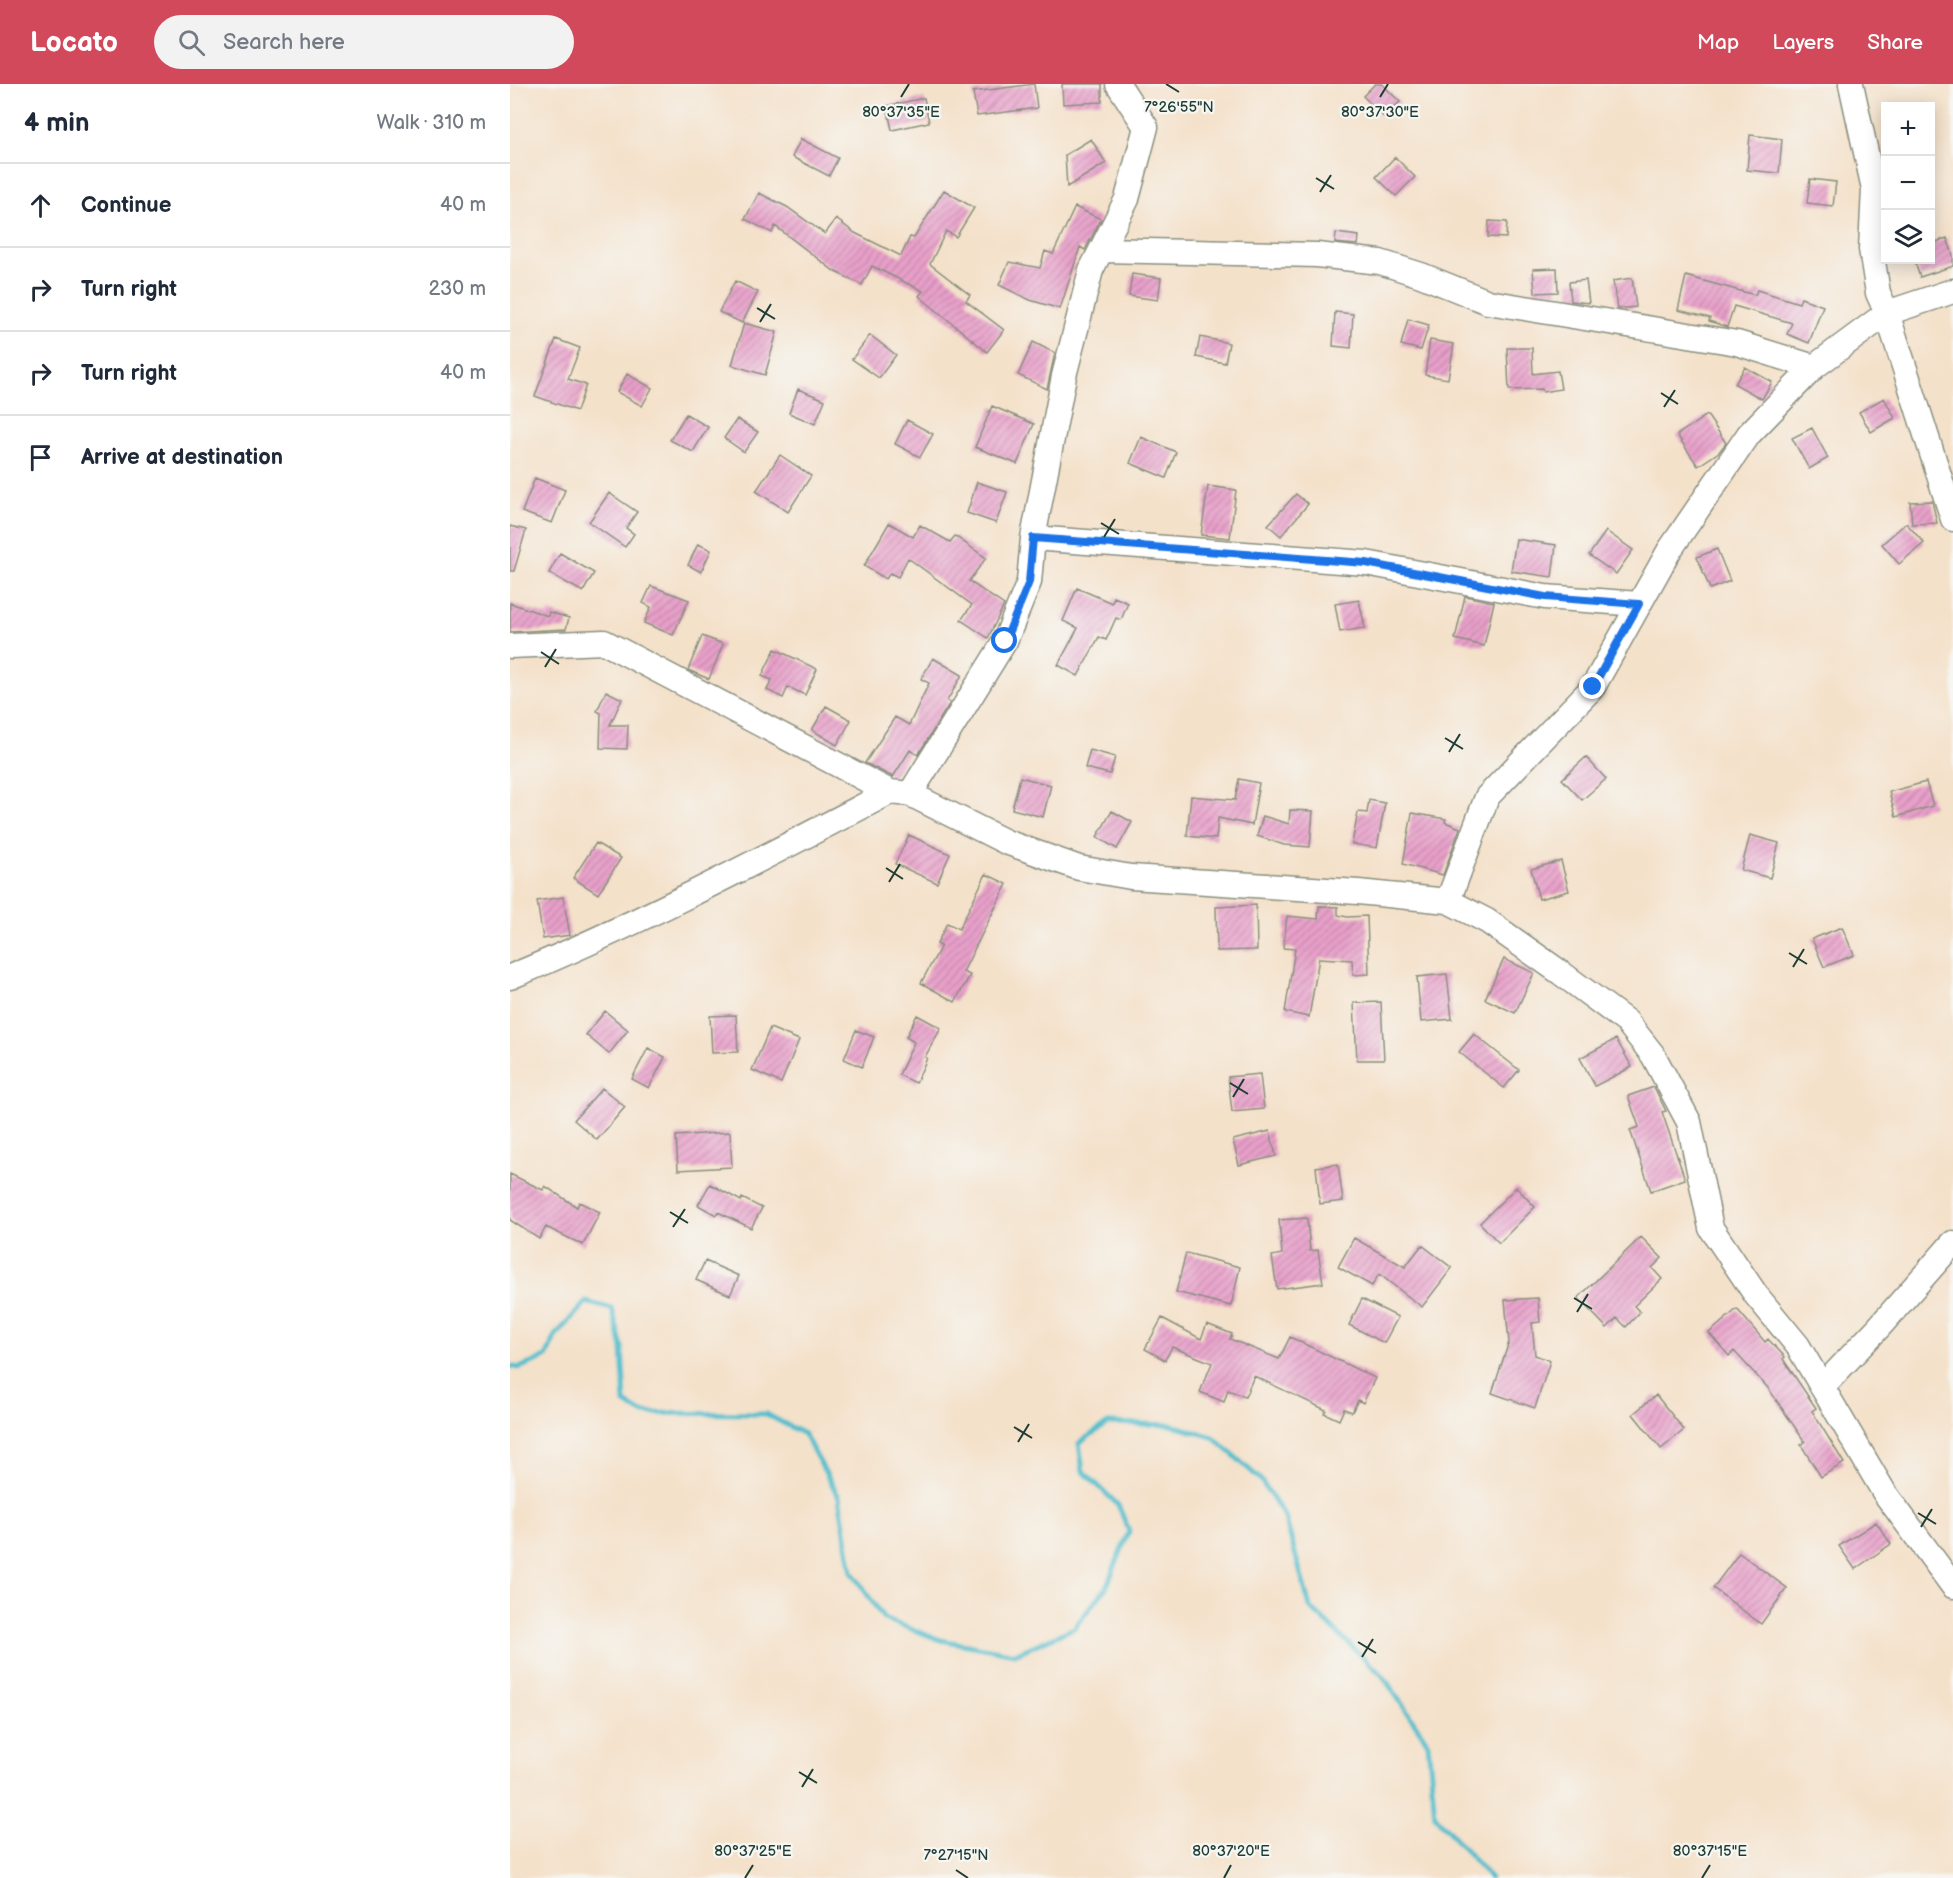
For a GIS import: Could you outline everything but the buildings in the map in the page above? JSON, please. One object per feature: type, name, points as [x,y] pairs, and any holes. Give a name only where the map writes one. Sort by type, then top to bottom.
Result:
[{"type":"street","points":[[510,977],[593,942],[900,793],[1005,641],[1029,582],[1033,538],[1064,376],[1091,270],[1127,200],[1146,127],[1118,84]]},
{"type":"street","points":[[1851,84],[1874,189],[1871,249],[1878,293],[1887,313],[1953,519]]},
{"type":"street","points":[[1102,250],[1317,255],[1380,262],[1421,275],[1488,302],[1737,343],[1814,367]]},
{"type":"street","points":[[1448,901],[1487,797],[1593,687],[1669,551],[1749,434],[1814,367],[1887,313],[1953,291]]},
{"type":"street","points":[[1033,538],[1366,563],[1545,597],[1639,604]]},
{"type":"street","points":[[510,646],[604,642],[900,793],[1006,842],[1079,868],[1131,878],[1358,892],[1448,901],[1487,921],[1628,1022],[1653,1054],[1689,1122],[1711,1228],[1756,1295],[1798,1346],[1884,1492],[1953,1586]]},
{"type":"street","points":[[1822,1387],[1880,1327],[1953,1243]]},
{"type":"waterway","points":[[510,1366],[519,1368],[546,1357],[556,1335],[586,1302],[612,1309],[622,1347],[625,1403],[642,1413],[766,1414],[804,1434],[839,1497],[852,1572],[884,1619],[941,1640],[1015,1654],[1074,1628],[1106,1588],[1129,1531],[1118,1505],[1083,1471],[1079,1443],[1108,1423],[1171,1425],[1213,1437],[1260,1479],[1285,1517],[1310,1607],[1383,1676],[1428,1743],[1435,1816],[1490,1878]]},
{"type":"route","points":[[1005,641],[1029,582],[1033,538],[1366,563],[1545,597],[1639,604],[1593,687]]}]
